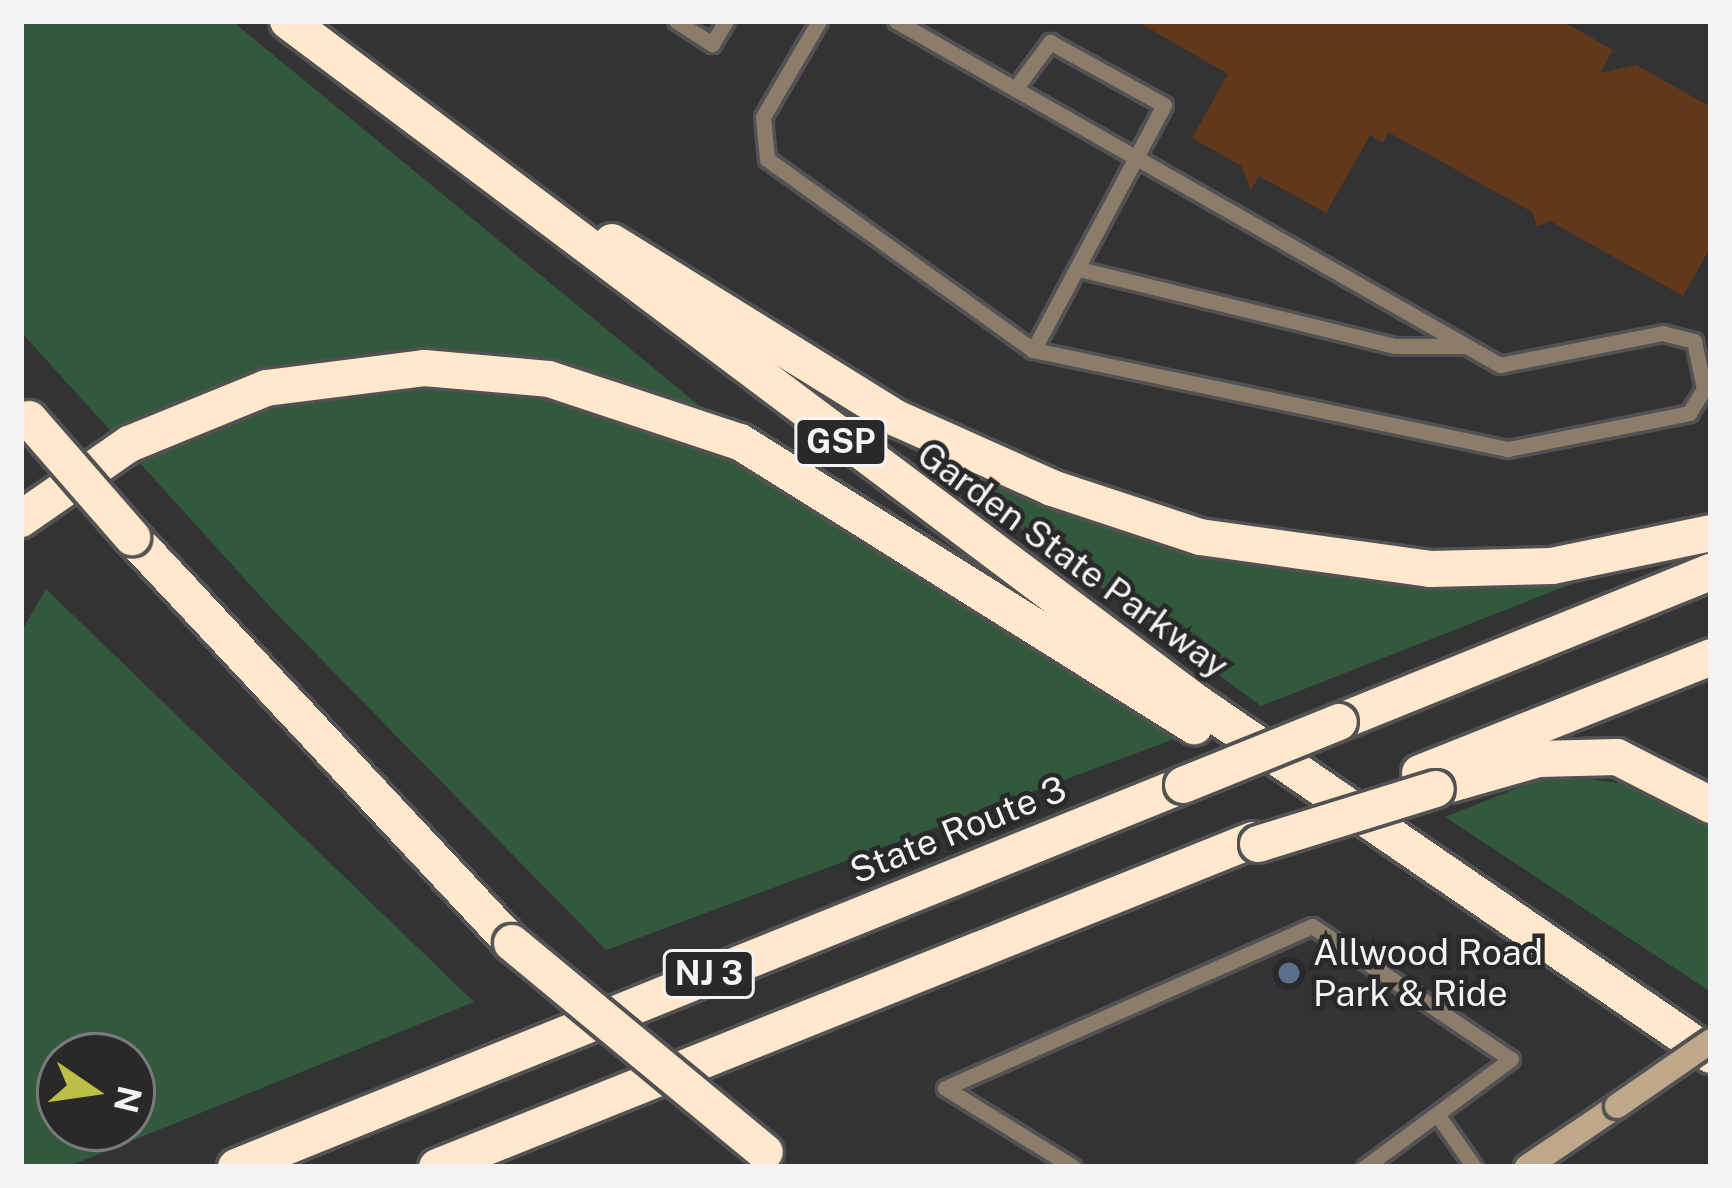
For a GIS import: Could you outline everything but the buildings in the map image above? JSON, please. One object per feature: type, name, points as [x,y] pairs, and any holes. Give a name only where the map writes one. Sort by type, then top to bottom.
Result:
[{"type":"highway","name":"Garden State Parkway","points":[[288,21],[1404,848],[1711,1055]]},
{"type":"highway","points":[[374,88],[849,394],[1153,524],[1299,558],[1430,569],[1552,566],[1711,533]]},
{"type":"highway","points":[[21,519],[129,444],[266,388],[424,368],[549,379],[740,442],[1404,848]]},
{"type":"highway","points":[[25,414],[131,537],[512,944],[775,1159]]},
{"type":"highway","name":"State Route 3","points":[[236,1167],[1711,572]]},
{"type":"highway","name":"NJ 3","points":[[437,1167],[1198,862],[1428,781],[1711,657]]},
{"type":"highway","points":[[1428,781],[1588,755],[1660,770],[1711,805]]},
{"type":"main road","points":[[1527,1167],[1711,1041]]},
{"type":"lane","points":[[676,21],[712,44],[726,21]]},
{"type":"lane","points":[[819,21],[763,117],[767,159],[1033,350],[1508,449],[1689,413],[1704,389],[1694,341],[1664,333],[1514,364],[1467,346],[908,24]]},
{"type":"lane","points":[[1015,89],[1050,43],[1157,95],[1162,123],[1033,350]]},
{"type":"lane","points":[[1079,269],[1395,346],[1467,346]]},
{"type":"lane","points":[[1073,1167],[944,1088],[1312,926],[1511,1059],[1365,1167]]},
{"type":"lane","points":[[1438,1117],[1474,1167]]},
{"type":"green space","points":[[21,21],[232,21],[871,547],[1177,738],[606,950],[274,611],[21,332]]},
{"type":"green space","points":[[914,449],[1231,553],[1332,574],[1584,579],[1261,706]]},
{"type":"green space","points":[[46,589],[474,1002],[156,1131],[156,1032],[36,1032],[36,1152],[104,1152],[67,1167],[21,1167],[21,632]]},
{"type":"green space","points":[[1552,774],[1641,786],[1711,825],[1711,992],[1445,817]]},
{"type":"place","name":"Allwood Road Park & Ride","points":[[1289,973]]}]
